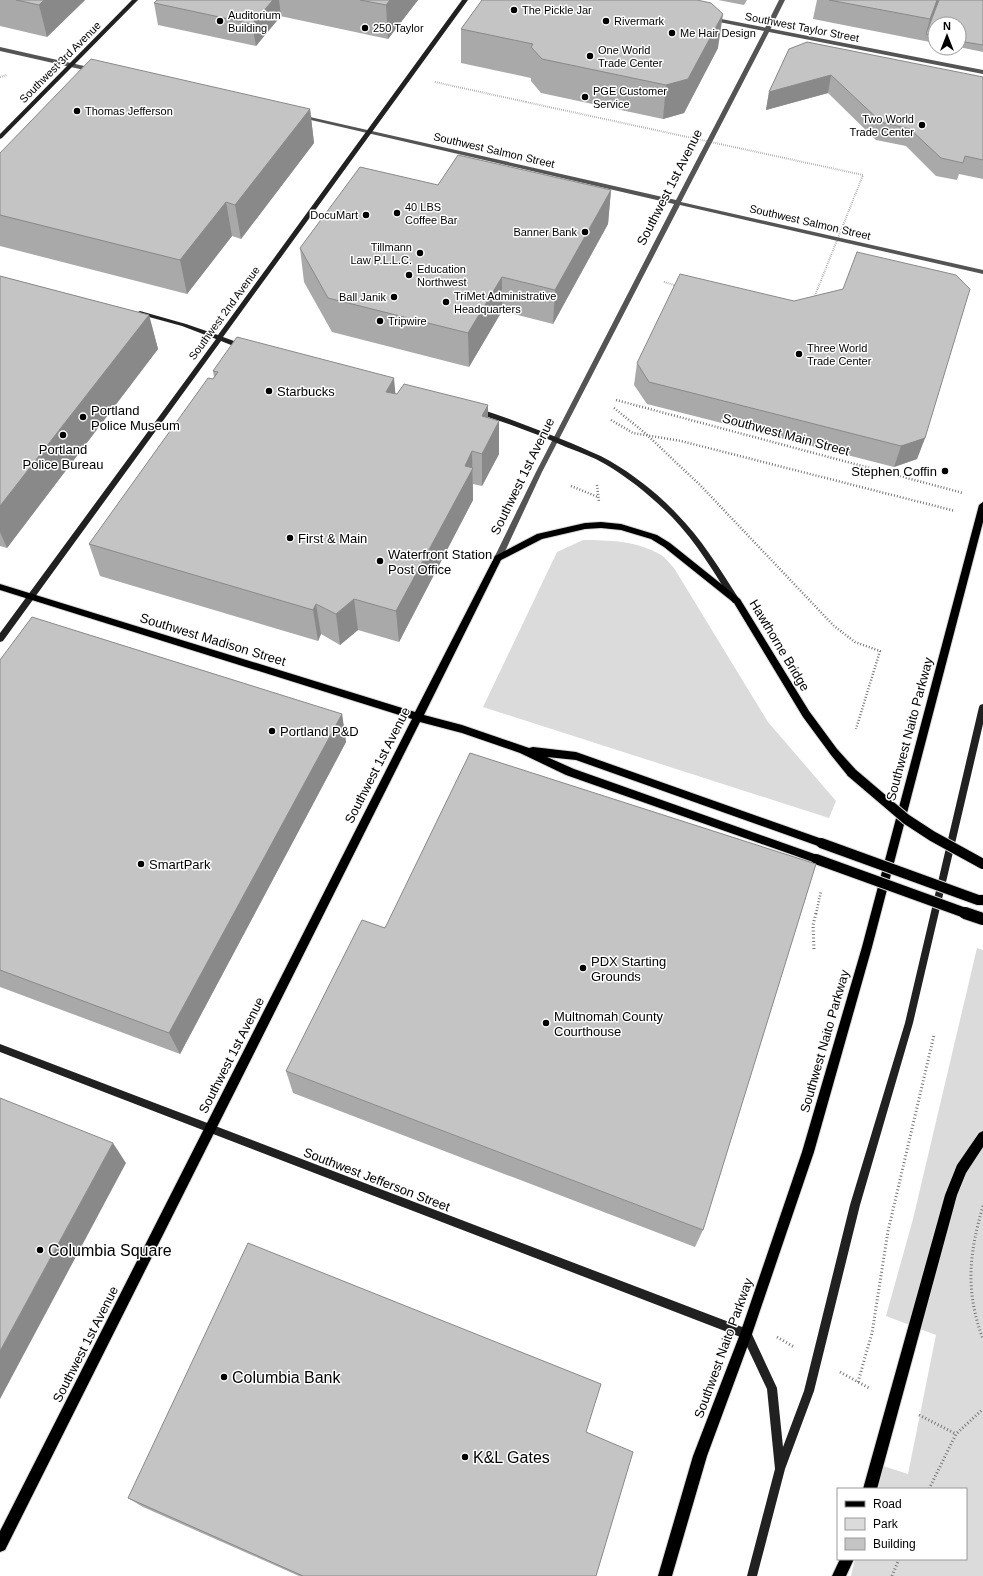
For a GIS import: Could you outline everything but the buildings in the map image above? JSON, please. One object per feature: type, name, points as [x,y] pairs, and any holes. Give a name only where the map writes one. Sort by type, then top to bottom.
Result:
[{"type":"main road","name":"Southwest 3rd Avenue","points":[[0,137],[135,0]]},
{"type":"main road","name":"Southwest 2nd Avenue","points":[[0,639],[465,0]]},
{"type":"main road","points":[[130,311],[184,325],[251,350]]},
{"type":"main road","points":[[474,410],[517,423],[556,439]]},
{"type":"main road","name":"Hawthorne Bridge","points":[[556,439],[608,463],[654,497],[674,516],[693,538],[737,601],[806,714],[834,752],[852,772],[906,820],[983,864]]},
{"type":"main road","name":"Southwest Naito Parkway","points":[[665,1576],[700,1456],[746,1334],[808,1152],[865,955],[982,508]]},
{"type":"main road","points":[[498,558],[540,536],[564,530],[601,525],[621,526],[654,537],[667,544],[737,601]]},
{"type":"main road","name":"Southwest 1st Avenue","points":[[0,1545],[498,558]]},
{"type":"main road","name":"Southwest Madison Street","points":[[0,587],[418,717]]},
{"type":"main road","points":[[752,1576],[780,1469],[809,1391],[855,1206],[909,1023],[983,707]]},
{"type":"main road","points":[[418,717],[462,729],[523,750],[570,772],[816,858],[983,919]]},
{"type":"main road","points":[[523,750],[576,756],[978,900],[983,900]]},
{"type":"main road","name":"Southwest Jefferson Street","points":[[0,1048],[746,1334]]},
{"type":"main road","points":[[870,1488],[951,1195],[961,1169],[980,1140]]},
{"type":"main road","points":[[746,1334],[772,1388],[780,1469]]},
{"type":"main road","points":[[839,1576],[847,1560]]},
{"type":"street","name":"Southwest 1st Avenue","points":[[498,558],[556,439],[782,0]]},
{"type":"street","name":"Southwest Taylor Street","points":[[701,17],[983,72]]},
{"type":"street","points":[[0,49],[100,72]]},
{"type":"street","name":"Southwest Salmon Street","points":[[292,115],[983,272]]},
{"type":"path","points":[[409,76],[863,175],[814,299]]},
{"type":"path","name":"Southwest Main Street","points":[[616,400],[950,490]]},
{"type":"path","points":[[614,408],[648,435],[715,499],[804,596],[834,626],[855,642],[880,651],[856,729]]},
{"type":"path","points":[[611,420],[633,433],[681,441],[952,511],[982,508]]},
{"type":"path","points":[[597,483],[599,504]]},
{"type":"path","points":[[571,486],[598,496]]},
{"type":"path","points":[[814,949],[813,925],[821,891]]},
{"type":"path","points":[[858,1382],[872,1333],[888,1232],[935,1029]]},
{"type":"path","points":[[983,1206],[974,1234],[969,1263],[975,1321],[983,1339]]},
{"type":"path","points":[[929,1488],[956,1434],[983,1409]]},
{"type":"path","points":[[892,1576],[899,1560]]},
{"type":"green space","points":[[583,540],[623,542],[643,547],[661,555],[674,568],[768,722],[836,801],[829,818],[483,707],[557,552]]},
{"type":"green space","points":[[977,948],[983,950],[983,1576],[851,1576],[855,1560],[967,1560],[967,1488],[871,1488],[877,1464],[908,1474],[936,1335],[886,1316],[913,1219]]},
{"type":"place","name":"The Pickle Jar","points":[[514,10]]},
{"type":"place","name":"Auditorium Building","points":[[220,21]]},
{"type":"place","name":"Rivermark","points":[[606,21]]},
{"type":"place","name":"250 Taylor","points":[[365,28]]},
{"type":"place","name":"Me Hair Design","points":[[672,33]]},
{"type":"place","name":"One World Trade Center","points":[[590,56]]},
{"type":"place","name":"PGE Customer Service","points":[[585,97]]},
{"type":"place","name":"Thomas Jefferson","points":[[77,111]]},
{"type":"place","name":"Two World Trade Center","points":[[922,125]]},
{"type":"place","name":"40 LBS Coffee Bar","points":[[397,213]]},
{"type":"place","name":"DocuMart","points":[[366,215]]},
{"type":"place","name":"Banner Bank","points":[[585,232]]},
{"type":"place","name":"Tillmann Law P.L.L.C.","points":[[420,253]]},
{"type":"place","name":"Education Northwest","points":[[409,275]]},
{"type":"place","name":"Ball Janik","points":[[394,297]]},
{"type":"place","name":"TriMet Administrative Headquarters","points":[[446,302]]},
{"type":"place","name":"Tripwire","points":[[380,321]]},
{"type":"place","name":"Three World Trade Center","points":[[799,354]]},
{"type":"place","name":"Starbucks","points":[[269,391]]},
{"type":"place","name":"Portland Police Museum","points":[[83,417]]},
{"type":"place","name":"Portland Police Bureau","points":[[63,435]]},
{"type":"place","name":"Stephen Coffin","points":[[945,471]]},
{"type":"place","name":"First & Main","points":[[290,538]]},
{"type":"place","name":"Waterfront Station Post Office","points":[[380,561]]},
{"type":"place","name":"Portland P&D","points":[[272,731]]},
{"type":"place","name":"SmartPark","points":[[141,864]]},
{"type":"place","name":"PDX Starting Grounds","points":[[583,968]]},
{"type":"place","name":"Multnomah County Courthouse","points":[[546,1023]]},
{"type":"place","name":"Columbia Square","points":[[40,1250]]},
{"type":"place","name":"Columbia Bank","points":[[224,1377]]},
{"type":"place","name":"K&L Gates","points":[[465,1457]]}]
